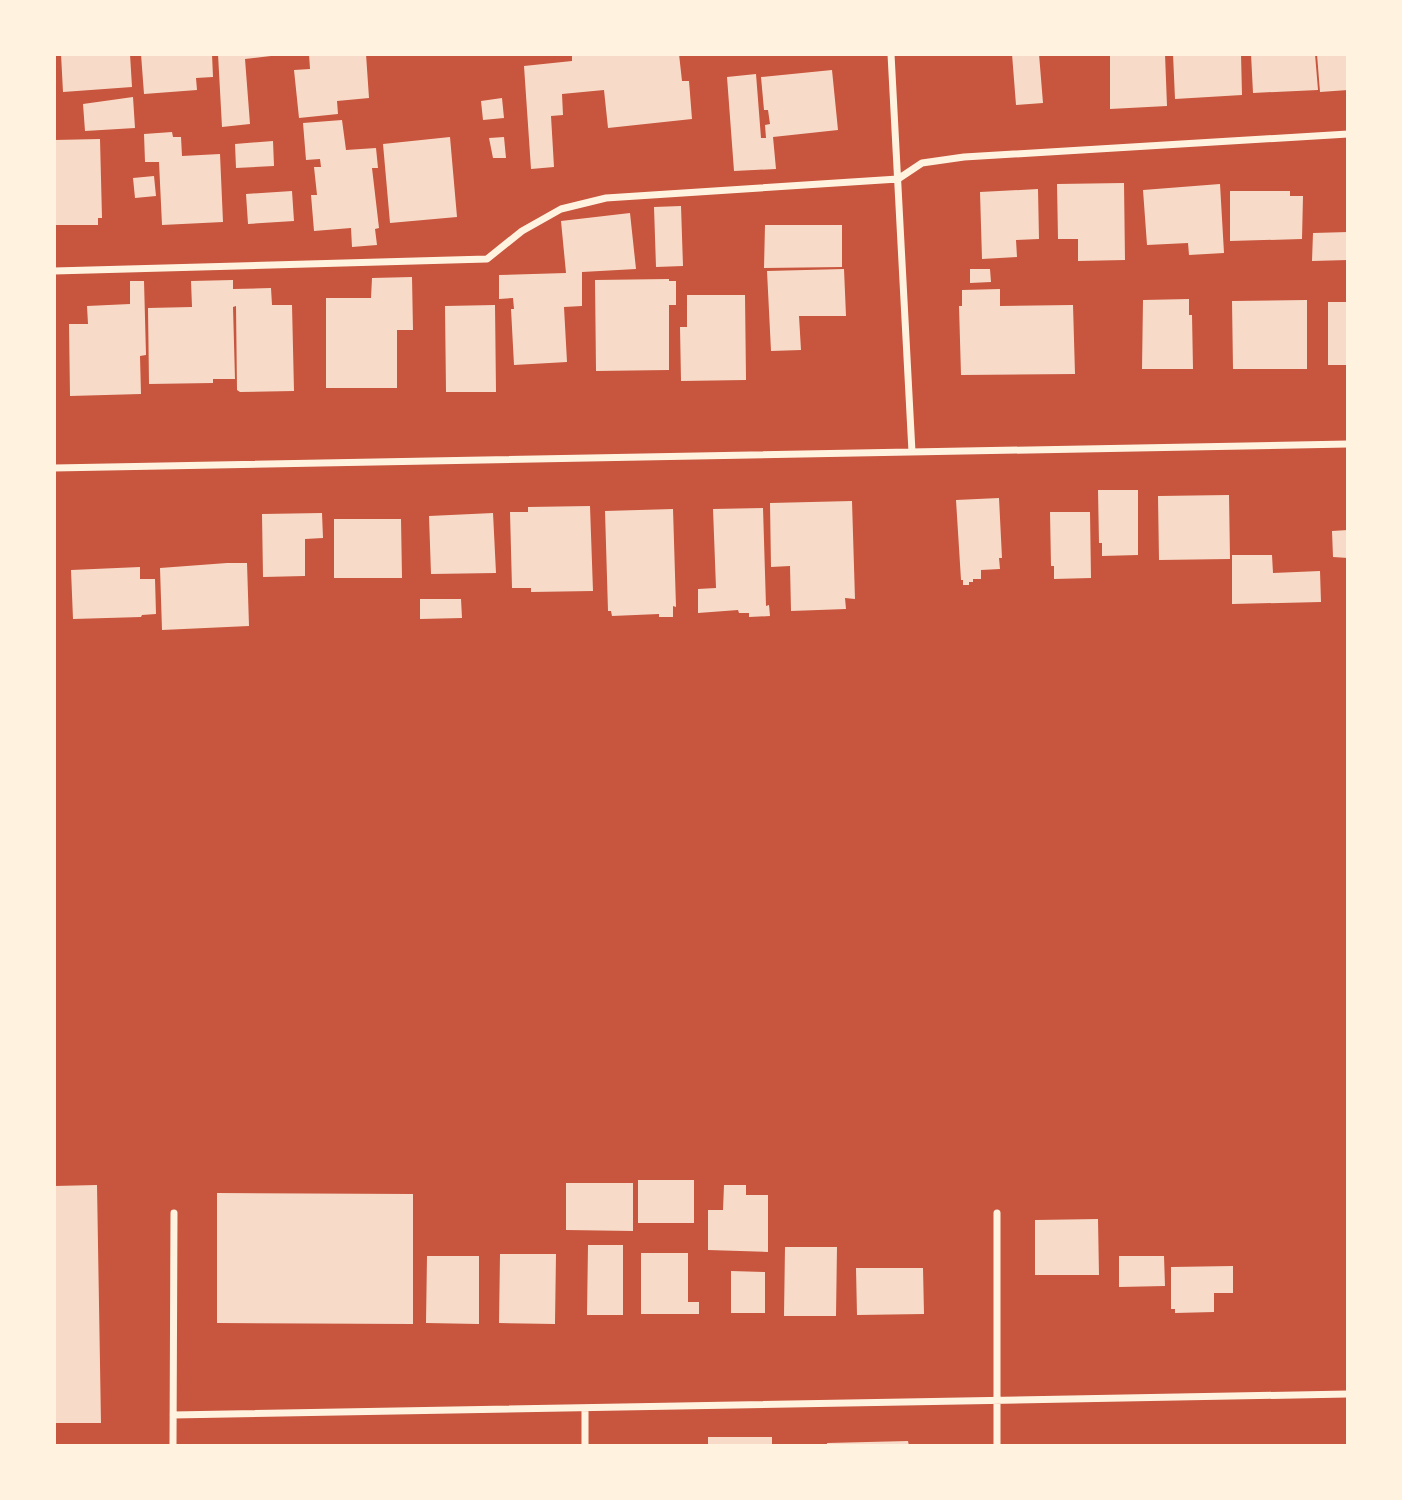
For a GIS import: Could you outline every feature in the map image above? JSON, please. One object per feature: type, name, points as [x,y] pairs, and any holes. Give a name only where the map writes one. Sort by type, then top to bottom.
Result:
[{"type":"street","points":[[891,54],[912,452]]},
{"type":"street","points":[[54,271],[487,259],[542,219],[561,209],[594,201],[898,179],[922,163],[964,157],[1348,134]]},
{"type":"street","points":[[54,468],[1348,444]]},
{"type":"street","points":[[173,1446],[174,1213]]},
{"type":"street","points":[[997,1213],[997,1446]]},
{"type":"street","points":[[173,1415],[1348,1394]]},
{"type":"street","points":[[585,1408],[585,1446]]},
{"type":"building","points":[[61,54],[130,54],[132,87],[63,92]]},
{"type":"building","points":[[141,54],[212,54],[213,77],[196,78],[197,90],[144,94]]},
{"type":"building","points":[[218,54],[271,54],[245,59],[250,124],[222,127]]},
{"type":"building","points":[[309,54],[366,54],[369,98],[337,101],[338,114],[299,118],[294,70],[310,69]]},
{"type":"building","points":[[679,54],[682,81],[689,81],[692,119],[608,128],[604,90],[562,94],[563,115],[551,116],[554,167],[531,169],[524,66],[572,61],[572,56]]},
{"type":"building","points":[[1012,54],[1039,54],[1043,103],[1016,105]]},
{"type":"building","points":[[1110,54],[1165,54],[1167,106],[1110,109]]},
{"type":"building","points":[[1173,54],[1241,54],[1242,95],[1175,99]]},
{"type":"building","points":[[1251,54],[1315,54],[1318,90],[1253,93]]},
{"type":"building","points":[[1317,54],[1348,54],[1348,90],[1320,92]]},
{"type":"building","points":[[832,70],[838,130],[773,137],[776,169],[734,171],[727,77],[756,74],[761,138],[766,138],[765,125],[770,124],[768,110],[764,110],[761,77]]},
{"type":"building","points":[[133,97],[135,128],[85,131],[83,104]]},
{"type":"building","points":[[502,98],[504,118],[483,120],[481,101]]},
{"type":"building","points":[[342,120],[346,150],[376,148],[378,168],[372,168],[379,228],[375,229],[377,245],[352,247],[351,228],[314,231],[311,195],[317,195],[314,167],[321,167],[320,159],[306,160],[303,123]]},
{"type":"building","points":[[172,132],[173,137],[181,137],[182,156],[220,154],[223,222],[162,225],[159,162],[145,162],[144,134]]},
{"type":"building","points":[[450,137],[457,217],[390,223],[383,144]]},
{"type":"building","points":[[504,137],[506,158],[493,158],[489,138]]},
{"type":"building","points":[[100,139],[102,218],[98,218],[98,225],[55,225],[54,140]]},
{"type":"building","points":[[273,141],[274,166],[236,168],[235,144]]},
{"type":"building","points":[[154,176],[156,196],[135,198],[133,178]]},
{"type":"building","points":[[1124,183],[1125,260],[1078,261],[1078,239],[1058,239],[1057,184]]},
{"type":"building","points":[[1220,184],[1224,253],[1189,255],[1188,243],[1147,245],[1143,190]]},
{"type":"building","points":[[1038,189],[1039,239],[1016,240],[1017,257],[982,259],[980,192]]},
{"type":"building","points":[[292,191],[294,221],[248,224],[246,194]]},
{"type":"building","points":[[1230,191],[1290,191],[1290,196],[1303,196],[1302,239],[1230,241]]},
{"type":"building","points":[[681,206],[683,266],[656,267],[654,207]]},
{"type":"building","points":[[630,213],[636,269],[582,272],[582,306],[564,307],[567,362],[514,365],[511,309],[514,309],[513,298],[499,299],[499,275],[566,273],[561,221]]},
{"type":"building","points":[[765,225],[842,225],[842,267],[764,268]]},
{"type":"building","points":[[1348,232],[1348,260],[1312,261],[1313,233]]},
{"type":"building","points":[[844,269],[846,316],[799,316],[801,350],[771,351],[767,271]]},
{"type":"building","points":[[970,269],[990,269],[991,282],[970,283]]},
{"type":"building","points":[[412,277],[413,330],[397,330],[397,388],[326,388],[326,298],[371,298],[372,278]]},
{"type":"building","points":[[233,280],[233,289],[271,288],[272,305],[292,305],[294,391],[237,390],[236,306],[233,307],[235,379],[213,379],[213,383],[149,384],[148,308],[192,307],[191,281]]},
{"type":"building","points":[[595,280],[676,281],[676,305],[669,305],[669,370],[596,371]]},
{"type":"building","points":[[130,281],[144,281],[146,355],[140,356],[141,394],[70,396],[69,324],[88,324],[87,306],[130,304]]},
{"type":"building","points":[[1000,289],[1000,306],[1073,305],[1075,374],[961,375],[959,306],[962,306],[962,290]]},
{"type":"building","points":[[687,295],[745,295],[746,380],[681,381],[680,327],[687,327]]},
{"type":"building","points":[[1189,299],[1193,369],[1142,369],[1143,300]]},
{"type":"building","points":[[1307,300],[1307,369],[1233,369],[1232,301]]},
{"type":"building","points":[[1328,302],[1348,302],[1348,365],[1328,365]]},
{"type":"building","points":[[495,305],[496,392],[446,392],[445,306]]},
{"type":"building","points":[[1098,490],[1138,490],[1138,555],[1102,556],[1102,543],[1099,543]]},
{"type":"building","points":[[1229,495],[1230,559],[1159,560],[1158,496]]},
{"type":"building","points":[[999,498],[1002,558],[999,558],[1000,569],[981,570],[981,579],[973,579],[969,585],[963,585],[956,500]]},
{"type":"building","points":[[852,501],[855,599],[845,598],[846,609],[791,611],[790,566],[771,567],[770,503]]},
{"type":"building","points":[[590,506],[593,591],[531,592],[531,588],[512,588],[510,512],[528,512],[528,507]]},
{"type":"building","points":[[763,508],[766,606],[769,605],[770,616],[749,617],[749,613],[739,613],[738,610],[698,613],[698,589],[716,588],[713,509]]},
{"type":"building","points":[[673,509],[676,607],[673,606],[673,617],[659,617],[659,614],[612,616],[611,611],[608,611],[605,511]]},
{"type":"building","points":[[1050,512],[1090,512],[1091,578],[1054,579],[1054,566],[1051,566]]},
{"type":"building","points":[[322,513],[323,538],[305,539],[305,576],[263,577],[262,514]]},
{"type":"building","points":[[493,513],[496,573],[431,574],[429,516]]},
{"type":"building","points":[[334,519],[401,519],[402,578],[334,578]]},
{"type":"building","points":[[1348,530],[1348,558],[1333,557],[1332,531]]},
{"type":"building","points":[[1232,555],[1272,555],[1273,573],[1320,571],[1321,602],[1232,604]]},
{"type":"building","points":[[247,563],[249,626],[162,630],[160,568]]},
{"type":"building","points":[[140,567],[140,579],[155,579],[156,614],[73,619],[71,570]]},
{"type":"building","points":[[420,599],[461,599],[462,618],[420,619]]},
{"type":"building","points":[[638,1180],[694,1180],[694,1223],[638,1223]]},
{"type":"building","points":[[566,1183],[633,1183],[633,1231],[566,1230]]},
{"type":"building","points":[[97,1185],[101,1423],[54,1423],[54,1186]]},
{"type":"building","points":[[724,1185],[746,1185],[746,1195],[768,1195],[768,1252],[708,1250],[708,1210],[723,1210]]},
{"type":"building","points":[[217,1193],[413,1194],[413,1324],[217,1323]]},
{"type":"building","points":[[1098,1219],[1099,1275],[1035,1275],[1035,1220]]},
{"type":"building","points":[[588,1245],[623,1245],[623,1315],[587,1315]]},
{"type":"building","points":[[785,1247],[837,1247],[836,1316],[784,1316]]},
{"type":"building","points":[[641,1253],[688,1253],[688,1302],[699,1302],[699,1314],[641,1314]]},
{"type":"building","points":[[500,1254],[556,1254],[555,1324],[499,1323]]},
{"type":"building","points":[[427,1256],[479,1256],[479,1324],[426,1323]]},
{"type":"building","points":[[1119,1256],[1164,1256],[1165,1286],[1119,1287]]},
{"type":"building","points":[[1233,1266],[1233,1293],[1214,1293],[1214,1312],[1175,1313],[1175,1309],[1171,1309],[1171,1267]]},
{"type":"building","points":[[856,1268],[923,1268],[924,1314],[857,1315]]},
{"type":"building","points":[[731,1271],[765,1272],[765,1313],[731,1313]]},
{"type":"building","points":[[708,1437],[772,1437],[772,1446],[708,1446]]},
{"type":"building","points":[[908,1441],[909,1446],[827,1446],[827,1443]]}]
